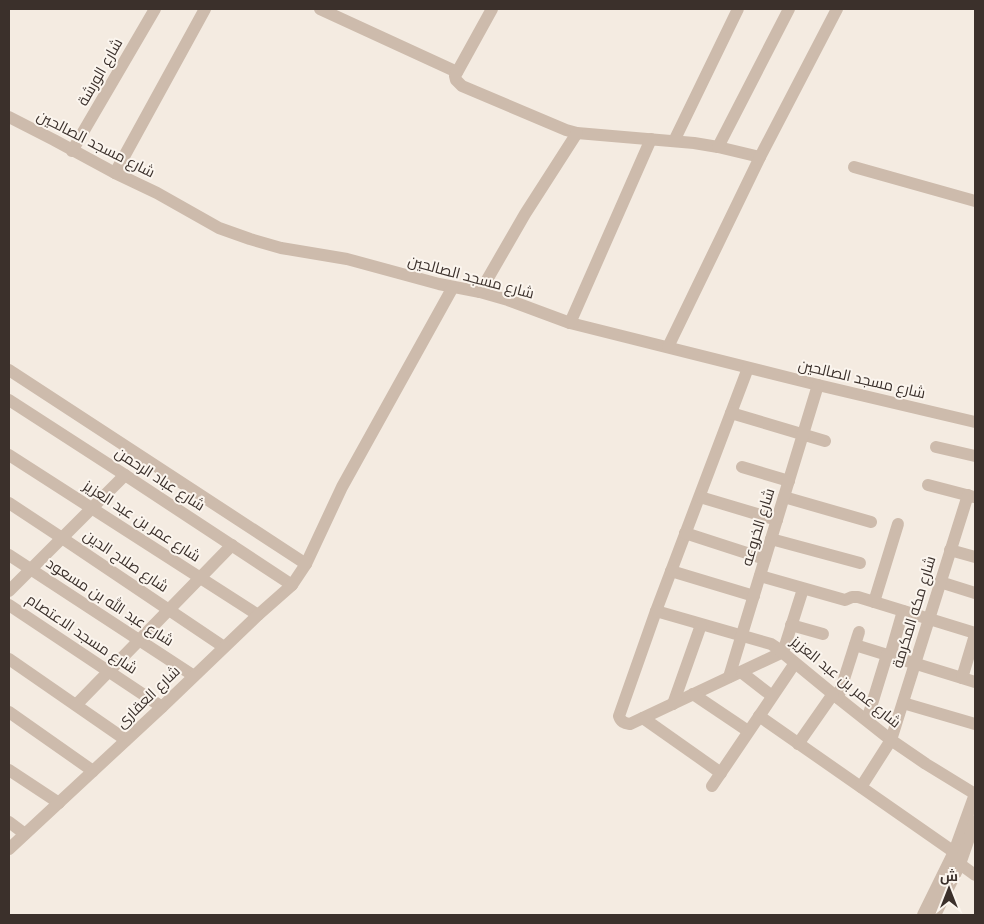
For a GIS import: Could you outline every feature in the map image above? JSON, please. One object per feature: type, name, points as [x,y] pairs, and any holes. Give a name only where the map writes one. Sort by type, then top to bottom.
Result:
[{"type":"street","name":"شارع الورشة","points":[[72,151],[155,9]]},
{"type":"street","points":[[115,174],[205,9]]},
{"type":"street","points":[[320,9],[457,72]]},
{"type":"street","points":[[492,9],[455,76],[462,86],[557,127],[576,132],[674,141],[718,147],[760,157]]},
{"type":"street","points":[[674,141],[738,9]]},
{"type":"street","points":[[718,147],[788,9]]},
{"type":"street","points":[[668,347],[760,157],[837,9]]},
{"type":"street","name":"شارع مسجد الصالحين","points":[[11,122],[54,140],[115,174],[157,193],[219,228],[250,239],[281,248],[347,259],[407,276],[480,292],[508,300],[570,324],[818,386],[975,422]]},
{"type":"street","points":[[480,292],[525,214],[576,132]]},
{"type":"street","points":[[570,324],[651,139]]},
{"type":"street","points":[[854,167],[975,201]]},
{"type":"street","name":"شارع العقارى","points":[[9,849],[258,615],[292,586],[306,564],[342,487],[453,287]]},
{"type":"street","points":[[748,368],[656,611],[619,716],[621,720],[624,723],[630,724],[783,652],[803,589]]},
{"type":"street","points":[[9,370],[306,564]]},
{"type":"street","name":"شارع الخروعه","points":[[729,678],[818,386]]},
{"type":"street","name":"شارع عباد الرحمن","points":[[9,400],[292,586]]},
{"type":"street","points":[[731,414],[825,441]]},
{"type":"street","points":[[936,447],[975,456]]},
{"type":"street","name":"شارع عمر بن عبد العزيز","points":[[9,455],[258,615]]},
{"type":"street","points":[[742,467],[789,481]]},
{"type":"street","points":[[9,591],[125,476]]},
{"type":"street","points":[[928,485],[972,496]]},
{"type":"street","name":"شارع مكه المكرمة","points":[[861,788],[891,740],[950,550],[972,496]]},
{"type":"street","points":[[700,497],[777,520]]},
{"type":"street","points":[[784,497],[871,522]]},
{"type":"street","name":"شارع صلاح الدين","points":[[9,503],[224,647]]},
{"type":"street","points":[[874,602],[898,524]]},
{"type":"street","points":[[685,533],[765,559]]},
{"type":"street","points":[[771,539],[860,564]]},
{"type":"street","points":[[76,705],[232,545]]},
{"type":"street","points":[[950,550],[975,557]]},
{"type":"street","name":"شارع عبد الله بن مسعود","points":[[9,555],[194,676]]},
{"type":"street","points":[[671,571],[754,596]]},
{"type":"street","points":[[760,576],[845,600],[855,596],[975,634],[962,678]]},
{"type":"street","points":[[940,582],[975,593]]},
{"type":"street","name":"شارع مسجد الاعتصام","points":[[9,605],[162,707]]},
{"type":"street","name":"شارع عمر بن عبد العزيز","points":[[656,611],[771,644],[891,740],[975,794]]},
{"type":"street","points":[[868,720],[903,611]]},
{"type":"street","points":[[673,704],[701,625]]},
{"type":"street","points":[[791,625],[823,634]]},
{"type":"street","points":[[798,744],[835,696],[859,632]]},
{"type":"street","points":[[855,645],[975,682]]},
{"type":"street","points":[[9,659],[126,740]]},
{"type":"street","points":[[712,786],[795,663]]},
{"type":"street","points":[[741,672],[772,696]]},
{"type":"street","points":[[693,694],[748,731]]},
{"type":"street","points":[[902,703],[975,724]]},
{"type":"street","points":[[9,712],[93,771]]},
{"type":"street","points":[[758,716],[861,788],[975,875]]},
{"type":"street","points":[[643,718],[721,772]]},
{"type":"street","points":[[9,770],[59,803]]},
{"type":"street","points":[[935,915],[975,794]]},
{"type":"street","points":[[923,915],[975,821]]},
{"type":"street","points":[[9,822],[25,834]]}]
